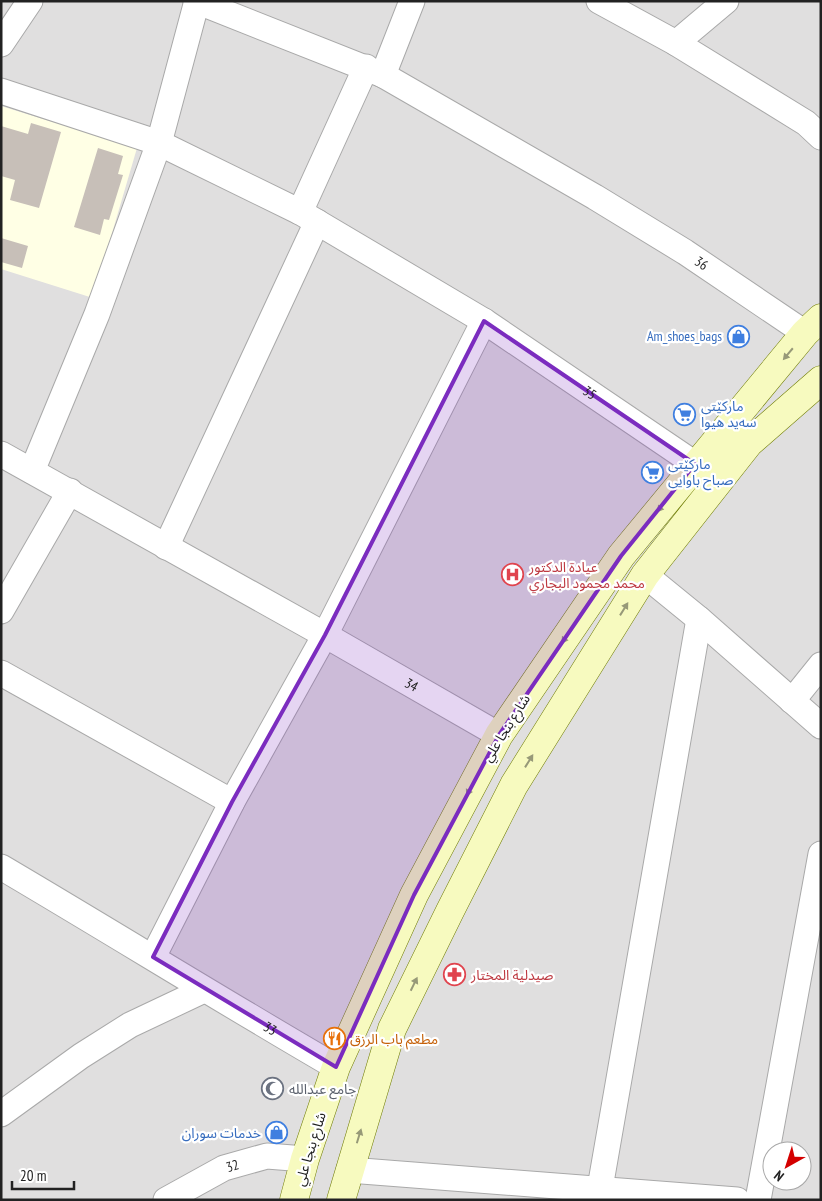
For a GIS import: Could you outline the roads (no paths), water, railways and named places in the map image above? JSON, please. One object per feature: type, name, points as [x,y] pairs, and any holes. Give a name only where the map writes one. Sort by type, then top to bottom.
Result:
[{"type":"main road","name":"شارع بنجا علي","points":[[294,1200],[305,1159],[336,1067],[414,895],[499,735],[621,556],[813,326]]},
{"type":"main road","points":[[341,1200],[392,1029],[514,784],[645,575],[749,443],[821,380]]},
{"type":"street","points":[[1,44],[30,1]]},
{"type":"street","points":[[32,470],[98,314],[159,143],[197,1]]},
{"type":"street","name":"36","points":[[197,1],[375,71],[595,197],[685,252],[813,326]]},
{"type":"street","points":[[166,547],[308,217],[375,71],[412,1]]},
{"type":"street","points":[[599,1],[676,43],[814,130]]},
{"type":"street","points":[[676,43],[726,1]]},
{"type":"street","name":"35","points":[[1,91],[159,143],[308,217],[484,321],[696,464]]},
{"type":"street","points":[[153,957],[232,802],[325,635],[484,321]]},
{"type":"street","name":"34","points":[[1,454],[70,491],[499,735]]},
{"type":"street","points":[[1,611],[70,491]]},
{"type":"street","points":[[645,575],[699,619],[821,726]]},
{"type":"street","points":[[600,1188],[699,619]]},
{"type":"street","points":[[792,701],[821,665]]},
{"type":"street","points":[[1,673],[232,802]]},
{"type":"street","points":[[758,1200],[821,854]]},
{"type":"street","name":"33","points":[[1,867],[153,957],[204,990],[336,1067]]},
{"type":"street","points":[[1,1114],[81,1056],[130,1025],[204,990]]},
{"type":"street","name":"32","points":[[166,1200],[224,1168],[267,1156],[305,1159]]},
{"type":"street","points":[[349,1170],[737,1200]]},
{"type":"place","name":"Am_shoes_bags","points":[[738,336]]},
{"type":"place","name":"مارکێتی سەید هیوا","points":[[685,414]]},
{"type":"place","name":"مارکێتی صباح باوایی","points":[[652,472]]},
{"type":"place","name":"عيادة الدكتور محمد محمود البجاري","points":[[513,575]]},
{"type":"place","name":"صيدلية المختار","points":[[455,975]]},
{"type":"place","name":"مطعم باب الرزق","points":[[334,1039]]},
{"type":"place","name":"جامع عبدالله","points":[[273,1089]]},
{"type":"place","name":"خدمات سوران","points":[[277,1133]]}]
